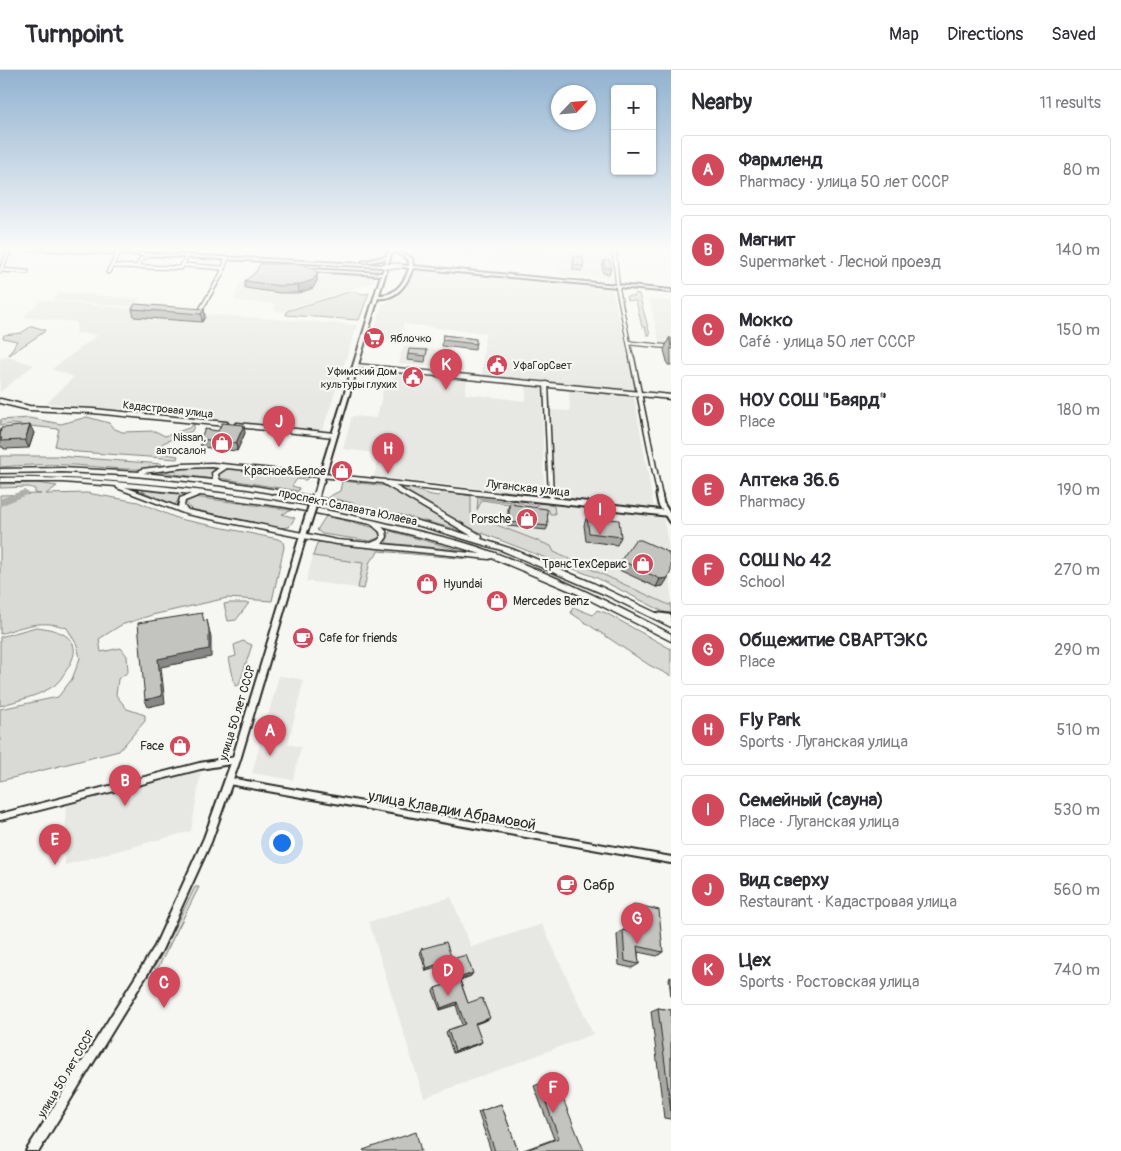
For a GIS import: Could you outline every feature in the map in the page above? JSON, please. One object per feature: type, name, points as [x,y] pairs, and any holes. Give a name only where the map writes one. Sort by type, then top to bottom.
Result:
[{"type":"main road","name":"улица 50 лет СССР","points":[[32,1151],[158,949],[208,839],[236,760],[375,299]]},
{"type":"main road","points":[[133,473],[200,464],[322,474],[388,483],[492,544]]},
{"type":"main road","points":[[222,484],[216,480],[214,473],[226,466]]},
{"type":"main road","name":"проспект Салавата Юлаева","points":[[0,471],[81,469],[133,473],[327,500],[492,544],[592,585],[671,624]]},
{"type":"main road","name":"проспект Салавата Юлаева","points":[[0,480],[42,479],[105,482],[205,493],[295,506],[370,521],[471,548],[502,559],[579,592],[658,632]]},
{"type":"main road","points":[[105,482],[186,512],[303,536],[370,546],[502,559]]},
{"type":"main road","points":[[186,512],[181,506],[182,500],[188,496],[205,493]]},
{"type":"main road","points":[[370,521],[381,528],[384,534],[382,540],[370,546]]},
{"type":"main road","points":[[654,615],[671,618]]},
{"type":"main road","points":[[658,632],[671,640]]},
{"type":"street","points":[[200,311],[206,299]]},
{"type":"street","points":[[622,299],[661,504],[671,520]]},
{"type":"street","points":[[630,343],[671,347]]},
{"type":"street","points":[[356,366],[671,397]]},
{"type":"street","points":[[546,384],[551,500]]},
{"type":"street","name":"Кадастровая улица","points":[[0,401],[29,408],[93,411],[334,435]]},
{"type":"street","name":"Луганская улица","points":[[388,483],[665,512]]},
{"type":"street","points":[[0,817],[200,766],[236,760]]},
{"type":"street","name":"улица Клавдии Абрамовой","points":[[229,781],[671,860]]},
{"type":"shaded area","points":[[53,299],[139,299],[133,307]]},
{"type":"shaded area","points":[[235,299],[319,299],[281,312],[274,310],[275,304],[234,301]]},
{"type":"shaded area","points":[[325,299],[367,299],[359,320],[286,315],[287,311]]},
{"type":"shaded area","points":[[390,299],[615,299],[637,392],[482,376],[485,333],[403,324],[400,343],[371,340],[382,305]]},
{"type":"shaded area","points":[[640,299],[650,335],[647,335],[645,327],[642,327],[636,301],[627,300]]},
{"type":"shaded area","points":[[649,299],[671,301],[671,346],[660,345]]},
{"type":"shaded area","points":[[42,300],[133,309],[357,325],[322,432],[47,403],[74,377],[52,369],[98,335],[77,333],[76,322],[23,317]]},
{"type":"shaded area","points":[[32,326],[45,330],[9,355],[17,341],[3,338],[4,335],[21,333]]},
{"type":"shaded area","points":[[403,346],[436,349],[433,367],[399,364]]},
{"type":"shaded area","points":[[7,356],[34,365],[0,392],[0,359]]},
{"type":"shaded area","points":[[395,372],[467,378],[465,394],[526,401],[526,385],[542,387],[544,493],[539,495],[374,477],[377,463],[369,452],[343,449],[352,416],[377,418],[385,382],[392,383]]},
{"type":"shaded area","points":[[569,389],[634,396],[654,508],[554,496],[551,410],[570,411]]},
{"type":"shaded area","points":[[87,417],[109,423],[113,428],[122,432],[155,431],[165,436],[189,428],[195,423],[192,431],[163,443],[157,452],[178,456],[177,459],[78,452],[55,446],[59,429],[11,424],[0,426],[0,420],[29,418],[61,424]]},
{"type":"shaded area","points":[[0,456],[57,456],[162,464],[146,469],[119,469],[79,465],[0,467]]},
{"type":"shaded area","points":[[196,467],[216,468],[212,473],[212,479],[160,472]]},
{"type":"shaded area","points":[[228,467],[308,477],[306,480],[297,479],[292,486],[299,488],[298,491],[219,478],[218,474]]},
{"type":"shaded area","points":[[342,481],[387,486],[464,531],[328,497],[340,491]]},
{"type":"shaded area","points":[[37,483],[57,486],[46,494],[87,493],[138,502],[179,519],[278,539],[283,542],[284,547],[272,601],[227,598],[152,615],[121,625],[99,639],[101,652],[121,648],[127,656],[128,672],[118,679],[116,695],[127,709],[145,715],[145,721],[119,751],[0,781],[0,709],[58,697],[72,679],[80,658],[77,645],[67,628],[58,625],[34,625],[0,634],[0,495],[41,494],[35,493],[35,489],[29,487],[0,488],[0,484]]},
{"type":"shaded area","points":[[396,485],[438,496],[443,491],[471,496],[471,515],[551,546],[554,552],[669,605],[671,603],[671,613],[664,612],[597,578],[464,526]]},
{"type":"shaded area","points":[[142,490],[178,494],[180,496],[175,505]]},
{"type":"shaded area","points":[[471,496],[663,516],[669,548],[664,556],[671,585],[671,603],[669,605],[554,552],[550,546],[471,514]]},
{"type":"shaded area","points":[[194,497],[292,510],[282,514],[295,518],[289,527],[279,528],[191,509],[185,502]]},
{"type":"shaded area","points":[[478,498],[538,505],[543,501],[547,502],[548,505],[554,506],[555,514],[550,514],[549,510],[482,500],[477,510]]},
{"type":"shaded area","points":[[326,516],[376,528],[381,537],[370,541],[322,534],[317,530]]},
{"type":"shaded area","points":[[390,531],[459,550],[386,543]]},
{"type":"shaded area","points":[[317,543],[469,556],[468,559],[378,551],[376,556],[370,561],[364,589],[358,588],[363,563],[313,556]]},
{"type":"shaded area","points":[[313,556],[363,563],[358,588],[306,581]]},
{"type":"shaded area","points":[[249,603],[236,620],[228,621],[224,604]]},
{"type":"shaded area","points":[[573,607],[593,615],[597,610],[606,613],[671,649],[671,676],[649,665],[571,613]]},
{"type":"shaded area","points":[[36,627],[61,633],[72,642],[74,648],[73,656],[69,666],[59,681],[49,689],[0,706],[0,637]]},
{"type":"shaded area","points":[[243,641],[252,645],[239,685],[235,686],[229,658],[236,656],[234,645]]},
{"type":"shaded area","points":[[279,676],[301,679],[303,683],[288,744],[301,747],[293,780],[252,773]]},
{"type":"shaded area","points":[[203,760],[191,831],[65,865],[66,797]]},
{"type":"shaded area","points":[[195,887],[199,887],[157,970],[154,968]]},
{"type":"shaded area","points":[[451,897],[471,947],[542,924],[593,1034],[424,1098],[369,922]]},
{"type":"building","points":[[135,304],[204,309],[201,314],[132,309]]},
{"type":"building","points":[[443,335],[476,339],[476,344],[442,340]]},
{"type":"building","points":[[409,349],[427,350],[426,356],[408,354]]},
{"type":"building","points":[[222,423],[244,425],[236,443],[200,439],[205,429],[218,431]]},
{"type":"building","points":[[30,425],[25,440],[0,441],[2,438],[0,438],[1,428]]},
{"type":"building","name":"Porsche","points":[[509,504],[547,509],[548,526],[509,522]]},
{"type":"building","points":[[587,516],[619,520],[621,537],[589,533]]},
{"type":"building","name":"ТрансТехСервис","points":[[635,540],[641,540],[668,552],[671,561],[671,571],[668,578],[660,579],[621,560]]},
{"type":"building","points":[[202,613],[204,621],[207,620],[209,630],[209,649],[158,659],[162,696],[145,700],[138,623]]},
{"type":"building","points":[[634,904],[659,910],[663,952],[637,946],[639,964],[625,961],[623,930],[636,933]]},
{"type":"building","points":[[446,942],[452,959],[466,955],[473,973],[459,978],[468,1003],[482,998],[490,1018],[475,1023],[482,1042],[455,1051],[448,1030],[465,1024],[457,1002],[441,1008],[435,988],[451,983],[444,962],[427,968],[421,949]]},
{"type":"building","points":[[658,1008],[671,1010],[671,1112]]},
{"type":"building","points":[[555,1079],[584,1151],[524,1151],[559,1138],[539,1084]]},
{"type":"building","points":[[501,1104],[518,1151],[495,1151],[481,1111]]},
{"type":"building","points":[[416,1132],[421,1151],[363,1150]]},
{"type":"waterway","points":[[0,503],[24,493]]},
{"type":"place","name":"Яблочко","points":[[374,338]]},
{"type":"place","name":"УфаГорСвет","points":[[497,365]]},
{"type":"place","name":"Уфимский Дом культуры глухих","points":[[413,377]]},
{"type":"place","name":"Цех","points":[[446,390]]},
{"type":"place","name":"Nissan, автосалон","points":[[222,443]]},
{"type":"place","name":"Вид сверху","points":[[279,447]]},
{"type":"place","name":"Красное&Белое","points":[[342,471]]},
{"type":"place","name":"Fly Park","points":[[388,474]]},
{"type":"place","name":"Porsche","points":[[527,519]]},
{"type":"place","name":"Семейный (сауна)","points":[[600,535]]},
{"type":"place","name":"ТрансТехСервис","points":[[643,564]]},
{"type":"place","name":"Hyundai","points":[[427,584]]},
{"type":"place","name":"Mercedes Benz","points":[[497,601]]},
{"type":"place","name":"Cafe for friends","points":[[303,638]]},
{"type":"place","name":"Face","points":[[180,746]]},
{"type":"place","name":"Фармленд","points":[[270,756]]},
{"type":"place","name":"Магнит","points":[[125,806]]},
{"type":"place","name":"Аптека 36.6","points":[[55,865]]},
{"type":"place","name":"Сабр","points":[[567,885]]},
{"type":"place","name":"Общежитие СВАРТЭКС","points":[[637,944]]},
{"type":"place","name":"НОУ СОШ \"Баярд\"","points":[[448,996]]},
{"type":"place","name":"Мокко","points":[[164,1008]]},
{"type":"place","name":"СОШ № 42","points":[[553,1113]]}]
